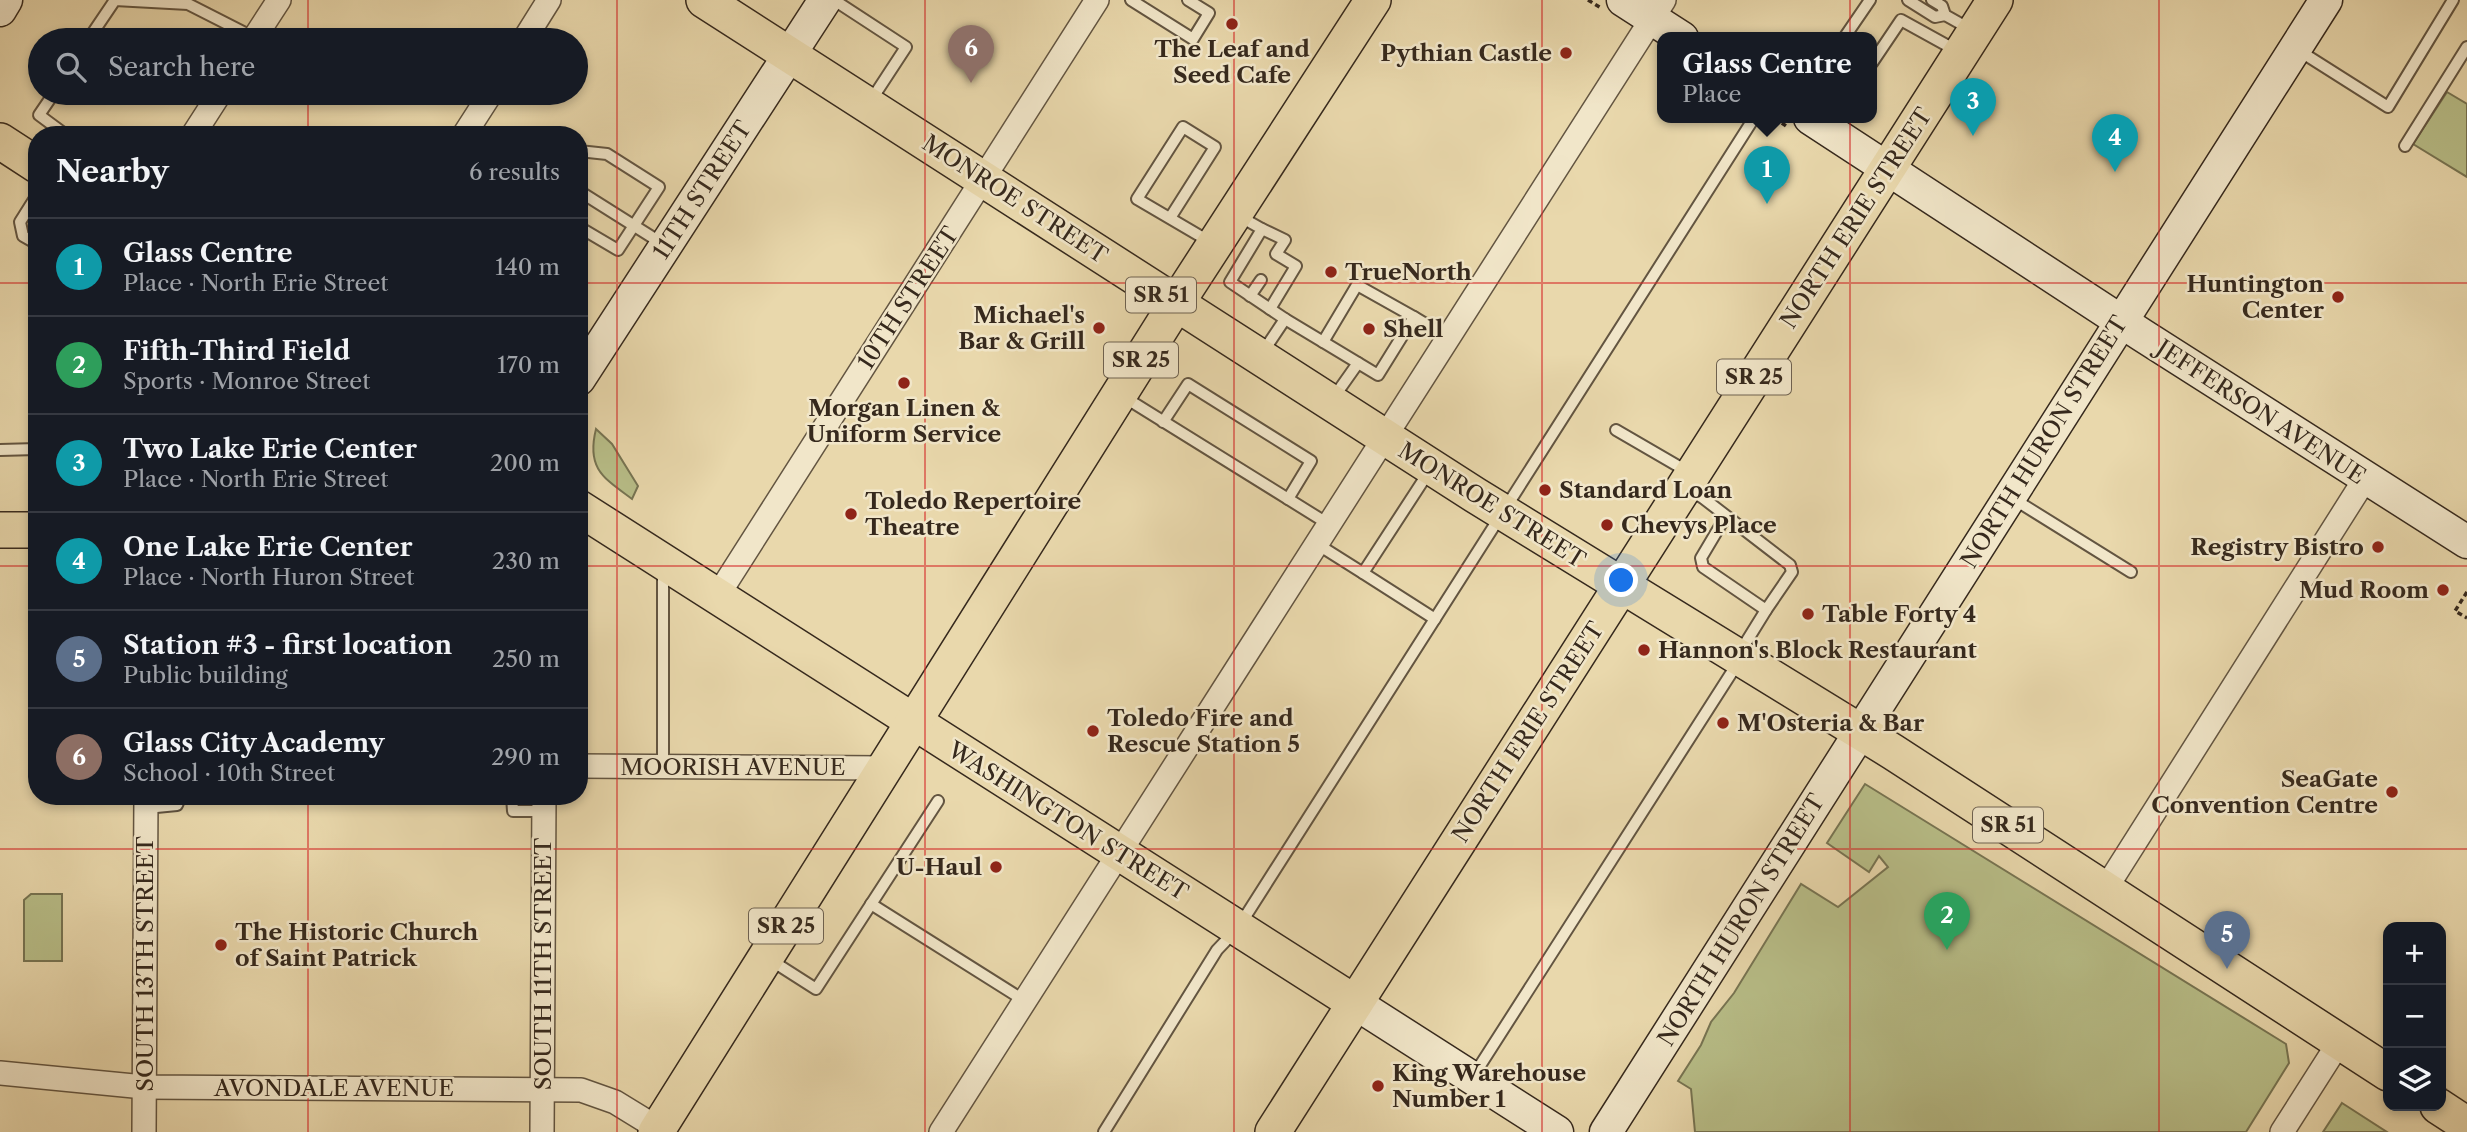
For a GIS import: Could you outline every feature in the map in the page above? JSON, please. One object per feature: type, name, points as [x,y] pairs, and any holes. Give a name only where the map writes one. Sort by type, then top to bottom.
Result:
[{"type":"main road","name":"MONROE STREET","points":[[704,0],[1620,587],[1739,657],[2106,888],[2383,1070]]},
{"type":"main road","name":"SR 25","points":[[659,1131],[1214,244],[1248,222],[1373,0]]},
{"type":"main road","name":"NORTH ERIE STREET","points":[[1355,1003],[1888,168],[1960,33],[1995,0]]},
{"type":"main road","points":[[0,141],[28,159]]},
{"type":"main road","name":"WASHINGTON STREET","points":[[588,514],[1355,1003]]},
{"type":"main road","points":[[0,530],[28,530]]},
{"type":"main road","points":[[588,542],[663,562]]},
{"type":"main road","name":"SR 25","points":[[1273,1132],[1355,1003]]},
{"type":"main road","points":[[2446,1111],[2467,1125]]},
{"type":"street","points":[[0,10],[6,0]]},
{"type":"street","points":[[261,28],[279,0]]},
{"type":"street","points":[[532,28],[549,0]]},
{"type":"street","name":"11TH STREET","points":[[588,365],[825,0]]},
{"type":"street","name":"10TH STREET","points":[[718,595],[1097,0]]},
{"type":"street","points":[[1623,0],[1658,9],[1677,32]]},
{"type":"street","name":"NORTH HURON STREET","points":[[1606,1132],[2326,0]]},
{"type":"street","points":[[942,1132],[1658,9]]},
{"type":"street","points":[[199,126],[212,105]]},
{"type":"street","points":[[470,126],[483,105]]},
{"type":"street","name":"JEFFERSON AVENUE","points":[[1825,123],[1888,168],[2121,321],[2467,542]]},
{"type":"street","points":[[2106,888],[2365,478]]},
{"type":"street","name":"MOORISH AVENUE","points":[[588,766],[887,768]]},
{"type":"street","name":"SOUTH 13TH STREET","points":[[144,1132],[146,805]]},
{"type":"street","name":"SOUTH 11TH STREET","points":[[542,1132],[544,805]]},
{"type":"street","name":"WASHINGTON STREET","points":[[1355,1003],[1557,1132]]},
{"type":"street","points":[[2282,1132],[2340,1041]]},
{"type":"street","name":"AVONDALE AVENUE","points":[[0,1073],[144,1087],[543,1089],[599,1094],[659,1131]]},
{"type":"lane","points":[[96,28],[114,0],[188,4],[233,28]]},
{"type":"lane","points":[[834,0],[906,47],[869,104]]},
{"type":"lane","points":[[1132,0],[1193,39],[1209,13],[1188,0]]},
{"type":"lane","points":[[1848,32],[1870,0]]},
{"type":"lane","points":[[1908,0],[1960,33]]},
{"type":"lane","points":[[1932,0],[1942,6],[1960,33]]},
{"type":"lane","points":[[2296,48],[2388,107],[2453,0]]},
{"type":"lane","points":[[1877,55],[1901,20],[1960,33]]},
{"type":"lane","points":[[2405,146],[2467,47]]},
{"type":"lane","points":[[46,105],[39,115],[54,126]]},
{"type":"lane","points":[[1104,1132],[1217,950],[1238,928],[1751,123]]},
{"type":"lane","points":[[1170,218],[1215,147],[1183,127],[1137,199],[1214,244]]},
{"type":"lane","points":[[588,152],[607,154],[659,187],[618,250],[588,232]]},
{"type":"lane","points":[[588,197],[666,246]]},
{"type":"lane","points":[[28,209],[20,222],[23,236],[28,239]]},
{"type":"lane","points":[[1270,309],[1296,266],[1273,258],[1285,240],[1248,222],[1230,282],[1250,296],[1285,319],[1378,375],[1414,317]]},
{"type":"lane","points":[[1250,296],[1261,280]]},
{"type":"lane","points":[[1323,342],[1357,285],[1380,305],[1414,317],[1449,338]]},
{"type":"lane","points":[[1259,358],[1285,319]]},
{"type":"lane","points":[[1330,402],[1354,361],[1356,347]]},
{"type":"lane","points":[[1163,422],[1188,384],[1311,461],[1288,499]]},
{"type":"lane","points":[[1119,394],[1330,525]]},
{"type":"lane","points":[[1473,1077],[1792,572],[1790,565],[1726,516],[1688,480],[1616,430]]},
{"type":"lane","points":[[0,450],[28,449]]},
{"type":"lane","points":[[1363,573],[1432,467]]},
{"type":"lane","points":[[2010,496],[2131,572]]},
{"type":"lane","points":[[1726,516],[1701,558],[1703,567],[1766,610]]},
{"type":"lane","points":[[1317,544],[1435,619]]},
{"type":"lane","points":[[663,562],[663,766]]},
{"type":"lane","points":[[766,958],[816,989],[938,801]]},
{"type":"lane","points":[[513,805],[513,811],[540,805]]},
{"type":"lane","points":[[871,904],[1025,1001]]},
{"type":"path","points":[[2467,592],[2455,611],[2467,618]]},
{"type":"green space","points":[[2447,92],[2467,104],[2467,177],[2413,144]]},
{"type":"green space","points":[[596,429],[612,444],[638,486],[632,499],[600,471],[593,454]]},
{"type":"green space","points":[[1865,784],[2286,1044],[2289,1063],[2246,1132],[1695,1132],[1691,1089],[1678,1081],[1701,1045],[1711,1022],[1734,993],[1801,884],[1838,907],[1888,867],[1879,856],[1869,872],[1827,843]]},
{"type":"green space","points":[[31,894],[62,894],[62,961],[24,961],[24,900]]},
{"type":"green space","points":[[2342,1103],[2387,1132],[2323,1132]]},
{"type":"place","name":"The Leaf and Seed Cafe","points":[[1232,24]]},
{"type":"place","name":"Pythian Castle","points":[[1566,53]]},
{"type":"place","name":"Glass City Academy","points":[[971,83]]},
{"type":"place","name":"Two Lake Erie Center","points":[[1973,136]]},
{"type":"place","name":"One Lake Erie Center","points":[[2115,172]]},
{"type":"place","name":"Glass Centre","points":[[1767,204]]},
{"type":"place","name":"TrueNorth","points":[[1331,272]]},
{"type":"place","name":"Huntington Center","points":[[2338,297]]},
{"type":"place","name":"Michael's Bar & Grill","points":[[1099,328]]},
{"type":"place","name":"Shell","points":[[1369,329]]},
{"type":"place","name":"Morgan Linen & Uniform Service","points":[[904,383]]},
{"type":"place","name":"Standard Loan","points":[[1545,490]]},
{"type":"place","name":"Toledo Repertoire Theatre","points":[[851,514]]},
{"type":"place","name":"Chevys Place","points":[[1607,525]]},
{"type":"place","name":"Registry Bistro","points":[[2378,547]]},
{"type":"place","name":"Mud Room","points":[[2443,590]]},
{"type":"place","name":"Table Forty 4","points":[[1808,614]]},
{"type":"place","name":"Hannon's Block Restaurant","points":[[1644,650]]},
{"type":"place","name":"M'Osteria & Bar","points":[[1723,723]]},
{"type":"place","name":"Toledo Fire and Rescue Station 5","points":[[1093,731]]},
{"type":"place","name":"SeaGate Convention Centre","points":[[2392,792]]},
{"type":"place","name":"U-Haul","points":[[996,867]]},
{"type":"place","name":"The Historic Church of Saint Patrick","points":[[221,945]]},
{"type":"place","name":"Fifth-Third Field","points":[[1947,950]]},
{"type":"place","name":"Station #3 - first location","points":[[2227,969]]},
{"type":"place","name":"King Warehouse Number 1","points":[[1378,1086]]}]
